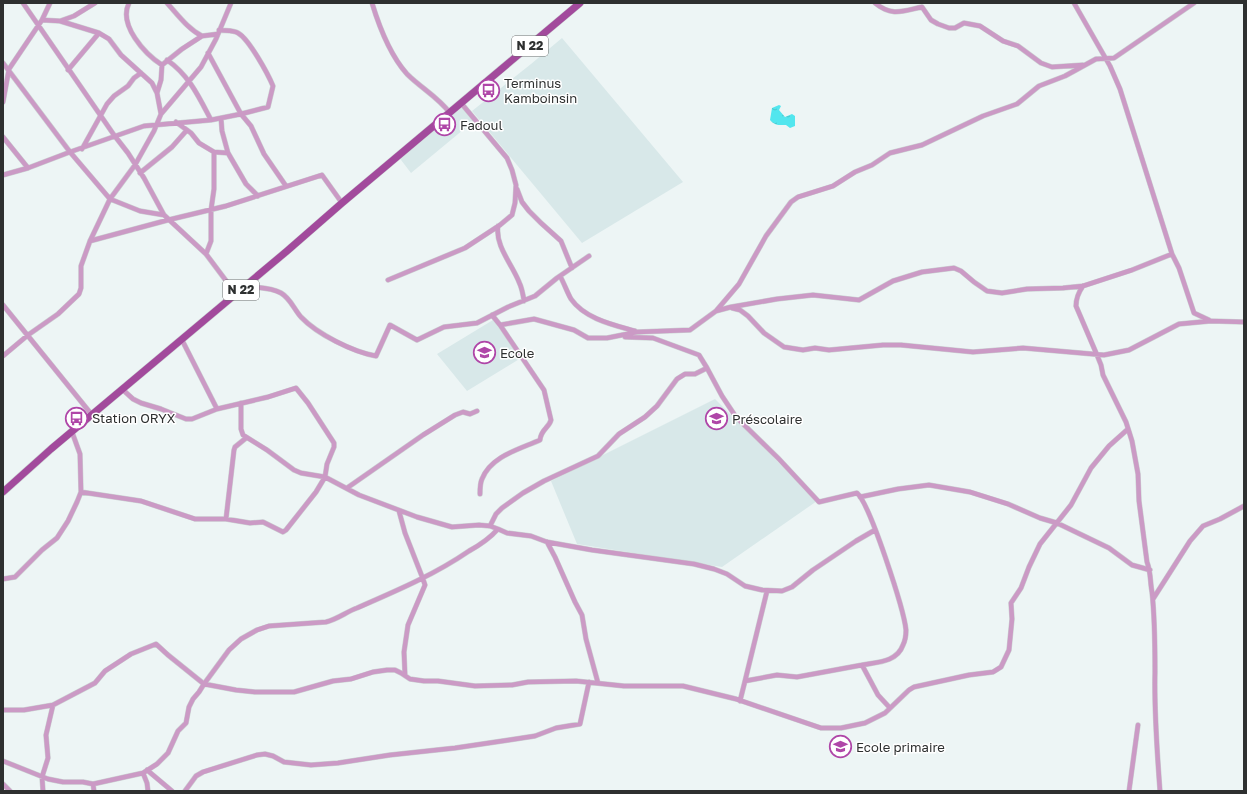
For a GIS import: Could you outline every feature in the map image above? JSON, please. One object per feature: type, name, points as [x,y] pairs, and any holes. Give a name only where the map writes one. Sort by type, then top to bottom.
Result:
[{"type":"main road","name":"N 22","points":[[3,492],[122,389],[580,3]]},
{"type":"street","points":[[22,3],[40,22],[68,70],[128,153],[164,215],[206,254],[236,294]]},
{"type":"street","points":[[3,102],[9,69],[40,22],[50,3]]},
{"type":"street","points":[[40,22],[60,21],[74,16],[95,3]]},
{"type":"street","points":[[129,3],[126,19],[135,38],[146,52],[162,65]]},
{"type":"street","points":[[167,3],[184,22],[202,36]]},
{"type":"street","points":[[3,356],[28,335],[58,314],[79,294],[81,288],[81,266],[90,241],[110,199],[135,164],[157,125],[161,114],[201,67],[219,32],[231,3]]},
{"type":"street","points":[[372,3],[386,41],[402,66],[414,79],[436,97],[450,113]]},
{"type":"street","points":[[875,3],[879,7],[890,12],[909,11],[922,7],[931,20],[949,28],[955,28],[964,23],[980,26],[1003,41],[1018,46],[1041,63],[1052,67],[1083,65]]},
{"type":"street","points":[[1074,3],[1105,58],[1120,89],[1172,254],[1179,268],[1194,313],[1211,321]]},
{"type":"street","points":[[500,325],[534,319],[574,330],[588,338],[607,338],[637,332],[690,330],[716,311],[739,284],[766,236],[791,202],[798,197],[833,186],[854,172],[872,165],[890,153],[922,145],[983,116],[1017,104],[1039,86],[1065,76],[1096,59],[1114,58],[1194,3]]},
{"type":"street","points":[[60,21],[100,33],[109,39],[121,55],[152,83],[157,93],[161,114]]},
{"type":"street","points":[[3,175],[28,168],[82,149],[114,135],[144,126],[211,120],[241,114],[268,106],[273,86],[261,62],[243,37],[238,33],[231,31],[202,36],[167,60],[162,65],[161,80],[157,93]]},
{"type":"street","points":[[68,70],[100,33]]},
{"type":"street","points":[[208,53],[241,114],[251,126],[264,154],[286,186]]},
{"type":"street","points":[[167,60],[178,67],[197,93],[211,120]]},
{"type":"street","points":[[3,63],[70,152],[110,199],[140,211],[164,215]]},
{"type":"street","points":[[82,149],[100,115],[110,100],[141,73]]},
{"type":"street","points":[[461,103],[507,158],[522,202],[528,211],[561,241],[572,268]]},
{"type":"street","points":[[221,118],[222,131],[228,153],[246,184],[258,196]]},
{"type":"street","points":[[176,122],[187,130],[199,143],[214,152],[228,153]]},
{"type":"street","points":[[140,173],[172,147],[187,130]]},
{"type":"street","points":[[3,137],[28,168]]},
{"type":"street","points":[[206,254],[212,241],[211,210],[214,189],[214,152]]},
{"type":"street","points":[[90,241],[211,210],[322,175],[342,203]]},
{"type":"street","points":[[388,280],[465,248],[498,226],[512,215],[515,203],[516,186]]},
{"type":"street","points":[[498,226],[497,236],[502,249],[520,283],[524,301]]},
{"type":"street","points":[[716,311],[777,299],[813,295],[859,300],[893,281],[922,272],[954,268],[962,271],[987,291],[1002,294],[1027,288],[1063,288],[1083,286],[1132,270],[1172,254]]},
{"type":"street","points":[[246,286],[266,288],[282,294],[309,325],[327,336],[364,354],[376,356],[390,325],[417,340],[444,327],[477,323],[524,301],[543,290],[588,256]]},
{"type":"street","points":[[560,276],[572,299],[583,310],[604,322],[637,332]]},
{"type":"street","points":[[1083,286],[1076,298],[1076,306],[1101,365],[1103,374],[1128,429],[1132,441],[1138,474],[1139,501],[1153,598],[1156,650],[1155,725],[1157,769],[1160,791]]},
{"type":"street","points":[[3,306],[92,415]]},
{"type":"street","points":[[731,307],[740,310],[748,316],[774,341],[784,347],[794,349],[815,348],[829,350],[883,345],[901,345],[973,352],[1023,348],[1097,355],[1115,354],[1129,350],[1179,324],[1211,321],[1244,322]]},
{"type":"street","points":[[1188,323],[1194,313]]},
{"type":"street","points":[[480,494],[482,479],[492,465],[502,456],[540,440],[541,434],[551,420],[544,390],[492,315]]},
{"type":"street","points":[[620,336],[653,338],[699,355],[708,368],[722,396],[736,417],[779,459],[819,502],[856,493],[860,497],[885,555],[902,611],[906,630],[904,644],[896,656],[884,662],[797,676],[778,675],[745,680]]},
{"type":"street","points":[[182,340],[217,409]]},
{"type":"street","points":[[490,526],[496,514],[502,508],[523,493],[544,481],[598,456],[619,434],[645,417],[657,406],[677,379],[685,374],[695,374],[708,368]]},
{"type":"street","points":[[81,492],[141,501],[195,519],[226,519],[242,522],[263,522],[282,532],[286,530],[316,492],[325,476],[327,464],[334,447],[334,443],[308,403],[296,388],[268,397],[217,409],[192,419],[186,419],[161,409],[141,404],[133,400],[122,389]]},
{"type":"street","points":[[242,403],[241,429],[243,435],[267,450],[294,470],[301,473],[325,476],[359,495],[417,518],[452,527],[479,525],[490,526],[507,532],[531,536],[546,542],[694,564],[727,574],[745,586],[767,591],[782,591],[792,587],[813,570],[875,530]]},
{"type":"street","points":[[347,488],[423,435],[455,415],[463,412],[470,414],[477,411]]},
{"type":"street","points":[[3,710],[24,710],[54,705],[95,683],[105,671],[131,654],[156,644],[204,684],[255,692],[294,692],[333,681],[351,679],[373,672],[395,670],[410,679],[475,686],[512,685],[528,682],[553,681],[589,682],[624,686],[683,686],[740,701],[821,728],[841,728],[865,723],[885,713],[914,687],[969,675],[993,672],[1001,667],[1008,650],[1012,619],[1011,603],[1021,588],[1040,544],[1071,505],[1091,468],[1109,446],[1128,429]]},
{"type":"street","points":[[3,579],[15,577],[42,550],[57,538],[68,521],[81,492],[80,454],[72,432]]},
{"type":"street","points":[[226,519],[234,450],[235,447],[246,438]]},
{"type":"street","points":[[860,497],[898,489],[929,485],[970,492],[1008,504],[1040,518],[1057,523],[1109,548],[1132,564],[1150,570]]},
{"type":"street","points":[[1153,598],[1190,541],[1203,526],[1244,506]]},
{"type":"street","points":[[399,510],[405,534],[424,579],[425,585],[408,625],[404,652],[405,676]]},
{"type":"street","points":[[3,761],[42,777],[63,782],[84,782],[93,784],[142,773],[157,764],[168,753],[178,731],[186,723],[189,707],[193,699],[229,650],[241,639],[257,630],[269,626],[326,622],[333,620],[356,608],[424,579],[479,546],[498,529]]},
{"type":"street","points":[[546,542],[555,557],[582,615],[586,638],[598,683]]},
{"type":"street","points":[[740,701],[767,591]]},
{"type":"street","points":[[862,665],[878,695],[890,708]]},
{"type":"street","points":[[184,791],[196,776],[203,772],[257,755],[265,754],[273,756],[284,762],[312,765],[338,764],[390,755],[454,748],[534,736],[556,728],[580,724],[589,682]]},
{"type":"street","points":[[43,791],[42,777],[48,758],[46,735],[54,705]]},
{"type":"street","points":[[1129,791],[1138,725]]},
{"type":"street","points":[[147,770],[172,791]]},
{"type":"street","points":[[142,773],[147,783],[148,791]]},
{"type":"street","points":[[3,784],[10,791]]},
{"type":"street","points":[[93,784],[94,791]]},
{"type":"shaded area","points":[[562,38],[683,182],[582,243],[472,111]]},
{"type":"shaded area","points":[[461,103],[475,120],[411,173],[398,156]]},
{"type":"shaded area","points":[[493,320],[521,358],[467,391],[437,354]]},
{"type":"shaded area","points":[[715,399],[817,501],[722,567],[577,544],[551,481]]},
{"type":"water","points":[[779,105],[781,106],[779,110],[785,117],[792,114],[795,116],[795,126],[790,128],[786,125],[776,124],[770,120],[772,108]]},
{"type":"place","name":"Terminus Kamboinsin","points":[[488,90]]},
{"type":"place","name":"Fadoul","points":[[445,125]]},
{"type":"place","name":"Ecole","points":[[484,353]]},
{"type":"place","name":"Station ORYX","points":[[76,418]]},
{"type":"place","name":"Préscolaire","points":[[716,419]]},
{"type":"place","name":"Ecole primaire","points":[[840,747]]}]
